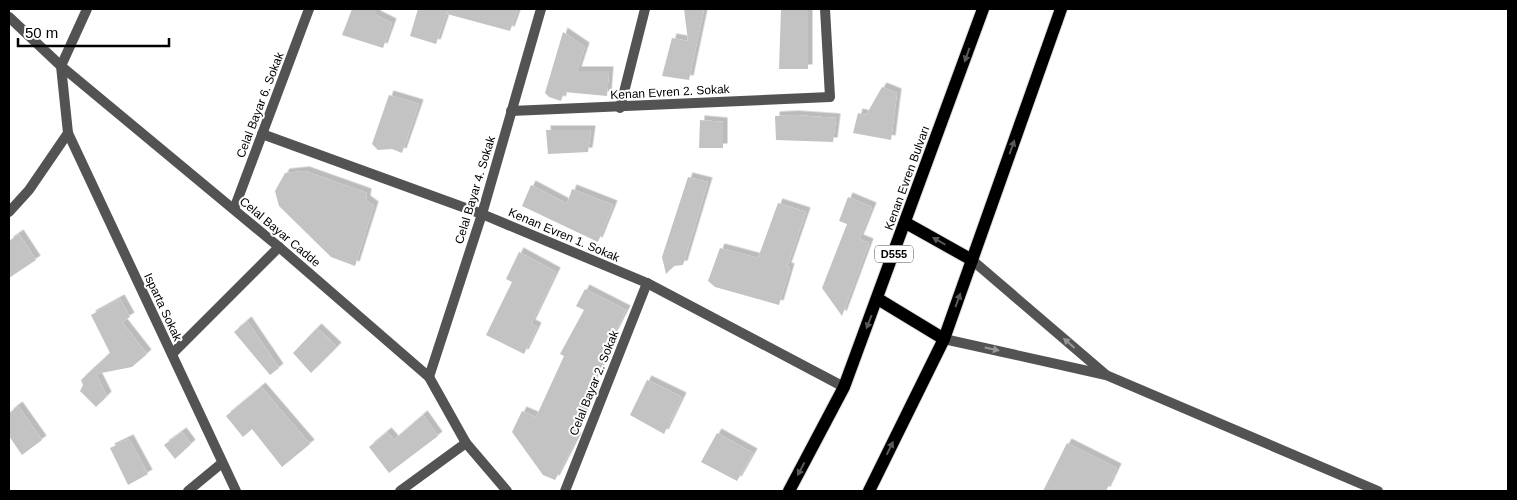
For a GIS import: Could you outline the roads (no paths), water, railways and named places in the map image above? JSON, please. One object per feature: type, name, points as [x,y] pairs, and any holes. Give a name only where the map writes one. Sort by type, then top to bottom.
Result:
[{"type":"main road","name":"Kenan Evren Bulvarı","points":[[789,491],[844,387],[878,299],[983,9]]},
{"type":"main road","points":[[869,491],[944,339],[1061,9]]},
{"type":"main road","points":[[906,222],[972,260]]},
{"type":"main road","points":[[878,299],[944,339]]},
{"type":"street","points":[[61,66],[87,9]]},
{"type":"street","name":"Celal Bayar 6. Sokak","points":[[234,210],[309,9]]},
{"type":"street","name":"Celal Bayar 4. Sokak","points":[[430,377],[482,214],[541,9]]},
{"type":"street","points":[[620,108],[645,9]]},
{"type":"street","name":"Kenan Evren 2. Sokak","points":[[512,111],[620,108],[830,97],[825,9]]},
{"type":"street","name":"Celal Bayar Cadde","points":[[9,17],[61,66],[280,247],[430,377],[466,443],[507,491]]},
{"type":"street","name":"Isparta Sokak","points":[[61,66],[68,134],[236,491]]},
{"type":"street","points":[[9,212],[29,190],[68,134]]},
{"type":"street","name":"Kenan Evren 1. Sokak","points":[[262,134],[482,214],[647,283],[844,387]]},
{"type":"street","points":[[172,354],[280,247]]},
{"type":"street","points":[[972,260],[1106,375]]},
{"type":"street","name":"Celal Bayar 2. Sokak","points":[[564,491],[647,283]]},
{"type":"street","points":[[944,339],[1106,375],[1378,491]]},
{"type":"street","points":[[400,491],[466,443]]},
{"type":"street","points":[[188,491],[222,463]]}]
